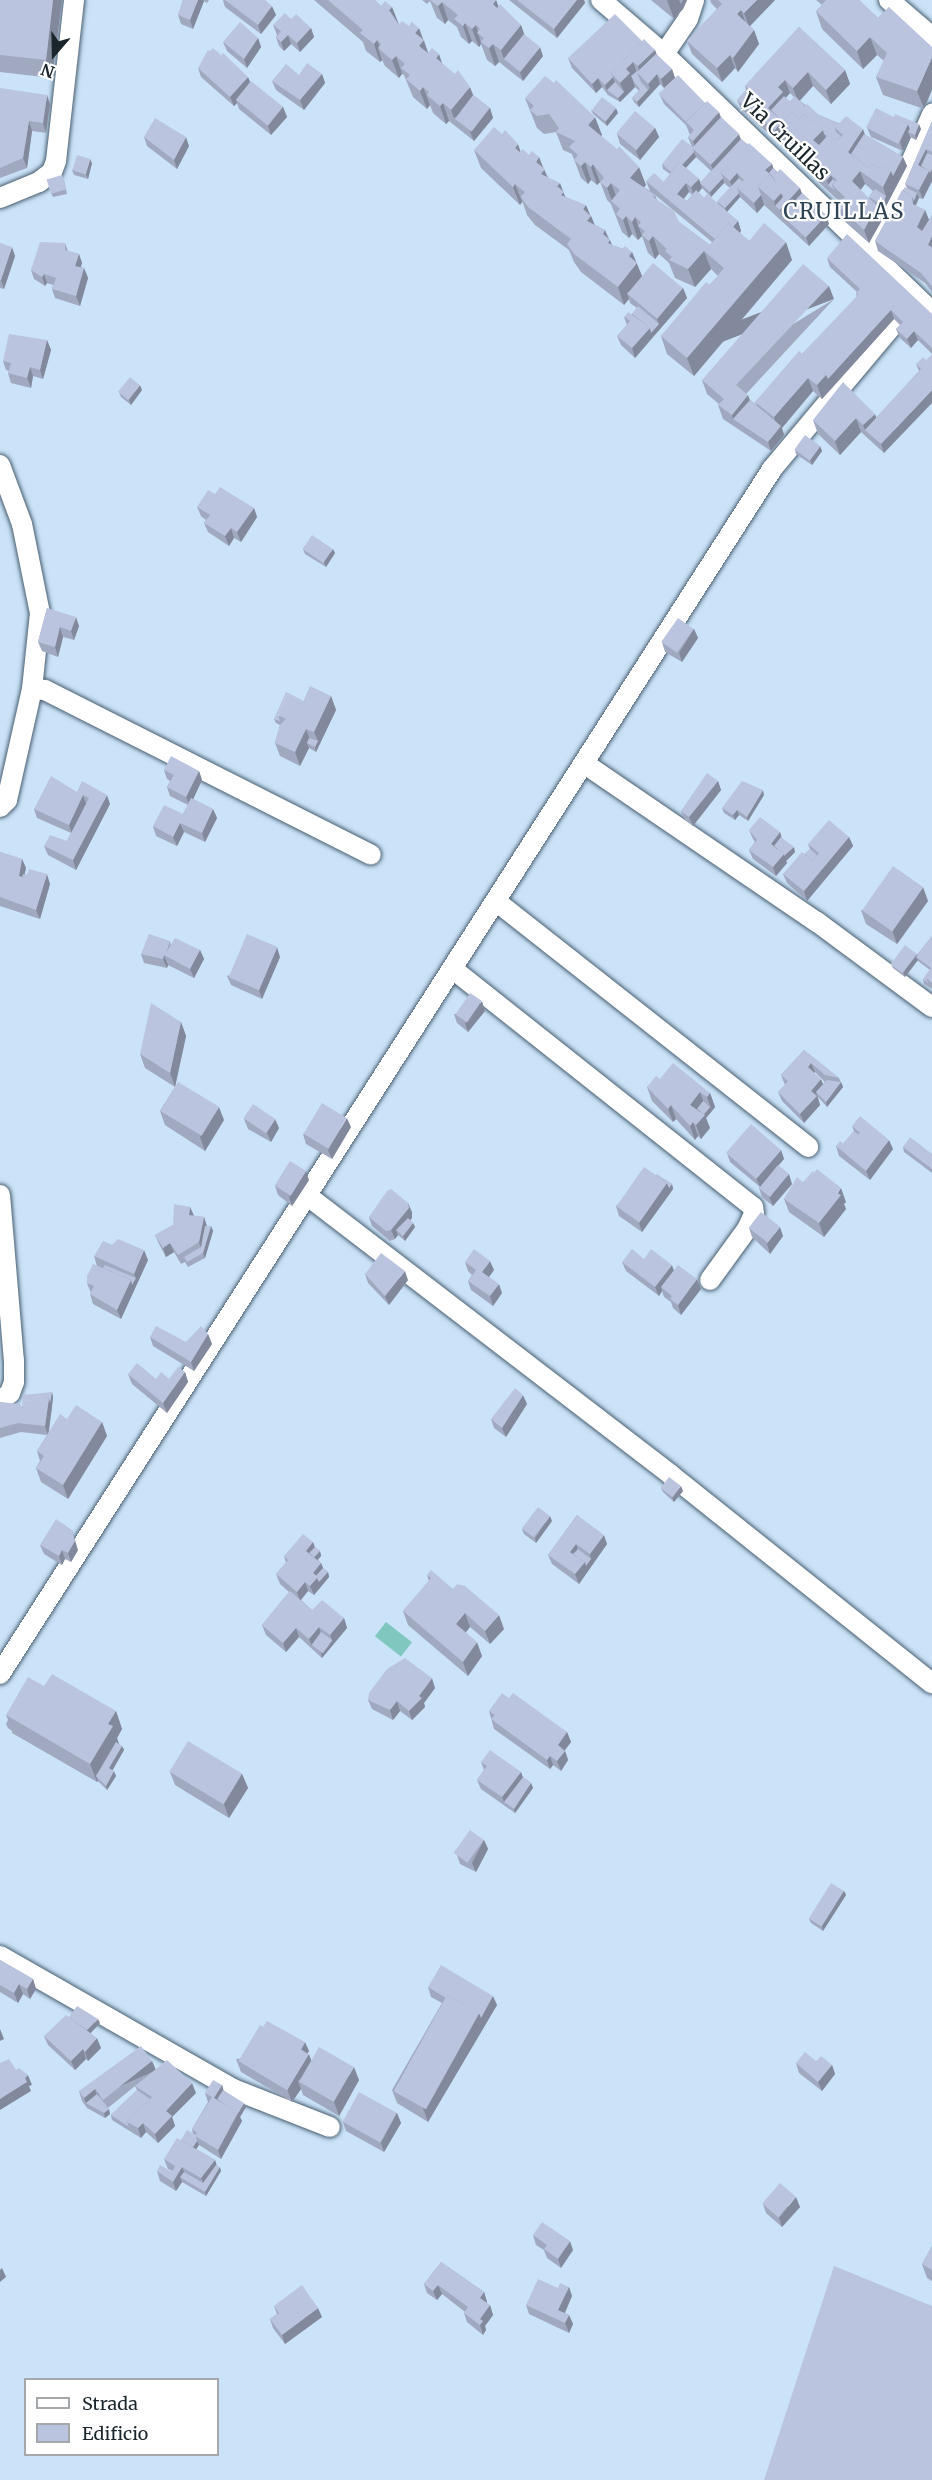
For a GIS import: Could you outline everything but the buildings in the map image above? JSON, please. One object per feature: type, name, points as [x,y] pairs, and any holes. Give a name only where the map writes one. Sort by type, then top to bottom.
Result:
[{"type":"street","points":[[0,198],[39,182],[52,172],[56,160],[74,0]]},
{"type":"street","name":"Via Cruillas","points":[[601,0],[664,54],[871,253],[915,299],[932,312]]},
{"type":"street","points":[[664,54],[688,19],[694,0]]},
{"type":"street","points":[[890,0],[932,37]]},
{"type":"street","points":[[871,253],[932,114]]},
{"type":"street","points":[[0,1674],[309,1197],[772,469],[896,321]]},
{"type":"street","points":[[0,465],[22,524],[37,586],[40,613],[32,689],[7,800],[0,807]]},
{"type":"street","points":[[32,689],[45,690],[371,855]]},
{"type":"street","points":[[585,764],[817,922],[932,1006]]},
{"type":"street","points":[[497,902],[808,1148]]},
{"type":"street","points":[[454,970],[753,1207],[754,1214],[747,1228],[710,1280]]},
{"type":"street","points":[[0,1195],[14,1360],[14,1382],[10,1393],[0,1401]]},
{"type":"street","points":[[309,1197],[671,1475],[932,1683]]},
{"type":"street","points":[[0,1956],[233,2089],[330,2127]]},
{"type":"shaded area","points":[[386,1622],[412,1642],[401,1657],[375,1636]]},
{"type":"district","name":"CRUILLAS","points":[[844,212]]}]
